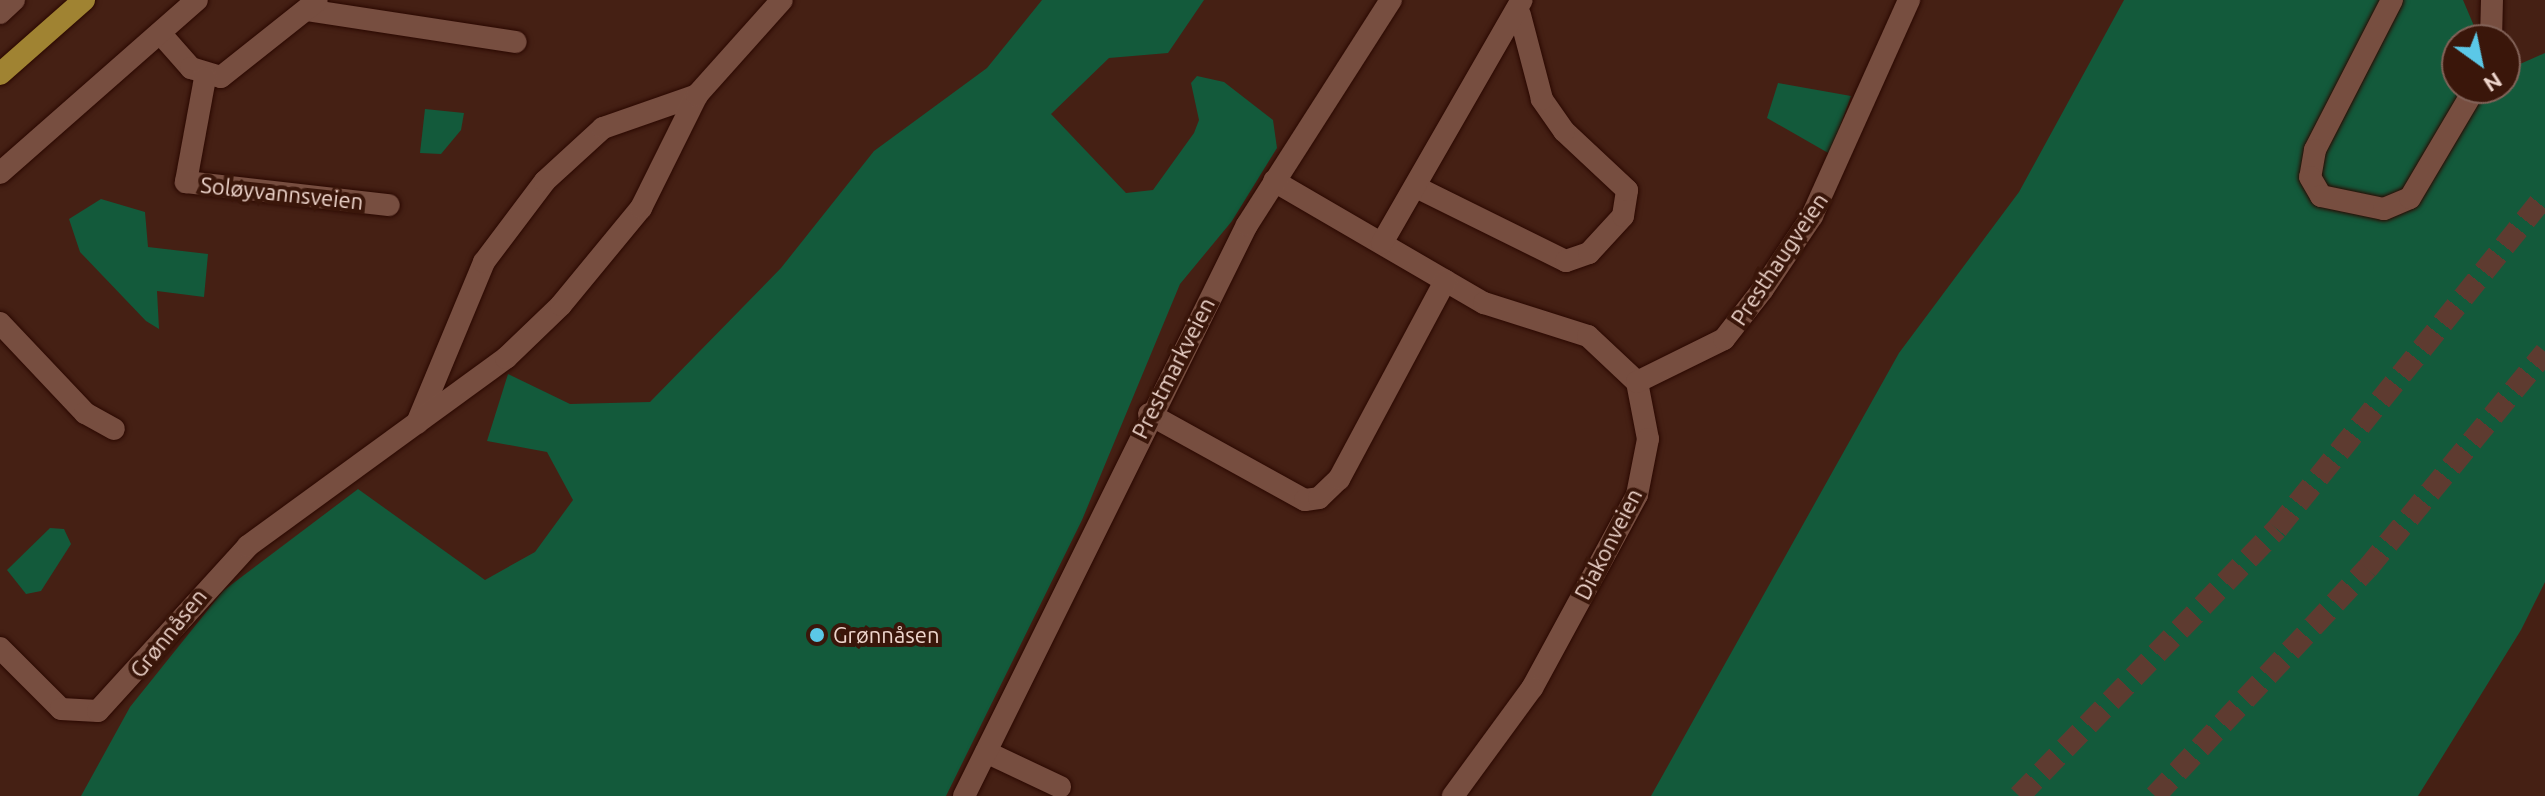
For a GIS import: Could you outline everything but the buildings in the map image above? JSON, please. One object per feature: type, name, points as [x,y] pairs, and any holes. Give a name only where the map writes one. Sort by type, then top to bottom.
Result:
[{"type":"main road","points":[[0,74],[84,0]]},
{"type":"street","points":[[0,13],[14,0]]},
{"type":"street","points":[[0,173],[197,0]]},
{"type":"street","name":"Grønnåsen","points":[[1,651],[61,709],[98,711],[225,566],[416,426],[561,305],[641,208],[697,95],[782,0]]},
{"type":"street","name":"Prestmarkveien","points":[[964,796],[1149,414],[1274,181],[1391,0]]},
{"type":"street","name":"Presthaugveien","points":[[1637,382],[1724,339],[1756,298],[1812,216],[1909,0]]},
{"type":"street","points":[[2392,0],[2315,150],[2310,177],[2321,196],[2384,209],[2410,198],[2466,104]]},
{"type":"street","points":[[2491,24],[2492,0]]},
{"type":"street","points":[[160,33],[205,78],[234,71],[312,5],[516,42]]},
{"type":"street","points":[[1382,243],[1521,8]]},
{"type":"street","points":[[1416,187],[1566,261],[1589,253],[1623,216],[1627,190],[1564,131],[1542,99],[1521,8]]},
{"type":"street","name":"Soløyvannsveien","points":[[205,78],[186,182],[389,205]]},
{"type":"street","name":"Grønnåsen","points":[[416,426],[484,262],[545,181],[603,128],[697,95]]},
{"type":"street","points":[[1274,181],[1484,303],[1588,336],[1637,382]]},
{"type":"street","points":[[1149,414],[1305,500],[1319,498],[1339,479],[1445,281]]},
{"type":"street","points":[[0,323],[85,413],[114,429]]},
{"type":"street","name":"Diakonveien","points":[[1453,796],[1532,688],[1637,495],[1648,439],[1637,382]]},
{"type":"street","points":[[986,752],[1060,787]]},
{"type":"green space","points":[[1042,0],[1204,0],[1168,53],[1109,58],[1051,114],[1126,193],[1153,190],[1194,133],[1199,120],[1191,83],[1197,76],[1224,82],[1273,120],[1277,148],[1232,221],[1180,284],[1082,520],[946,796],[81,796],[130,707],[223,591],[358,489],[485,580],[535,552],[573,500],[547,452],[487,441],[508,374],[570,404],[650,402],[781,268],[874,151],[987,68]]},
{"type":"green space","points":[[2124,0],[2463,0],[2473,24],[2441,24],[2441,104],[2521,104],[2521,64],[2545,53],[2545,582],[2521,630],[2418,796],[1651,796],[1899,353],[2019,192]]},
{"type":"green space","points":[[1778,83],[1851,96],[1830,154],[1767,118]]},
{"type":"green space","points":[[425,109],[464,113],[461,130],[441,154],[420,153]]},
{"type":"green space","points":[[101,199],[145,212],[148,247],[208,254],[204,297],[157,291],[159,329],[146,321],[80,252],[69,219]]},
{"type":"green space","points":[[50,528],[64,529],[71,544],[41,591],[26,594],[7,570]]},
{"type":"tunnel","points":[[2019,796],[2277,529],[2545,196]]},
{"type":"tunnel","points":[[2155,796],[2367,569],[2545,352]]},
{"type":"place","name":"Grønnåsen","points":[[817,635]]}]
